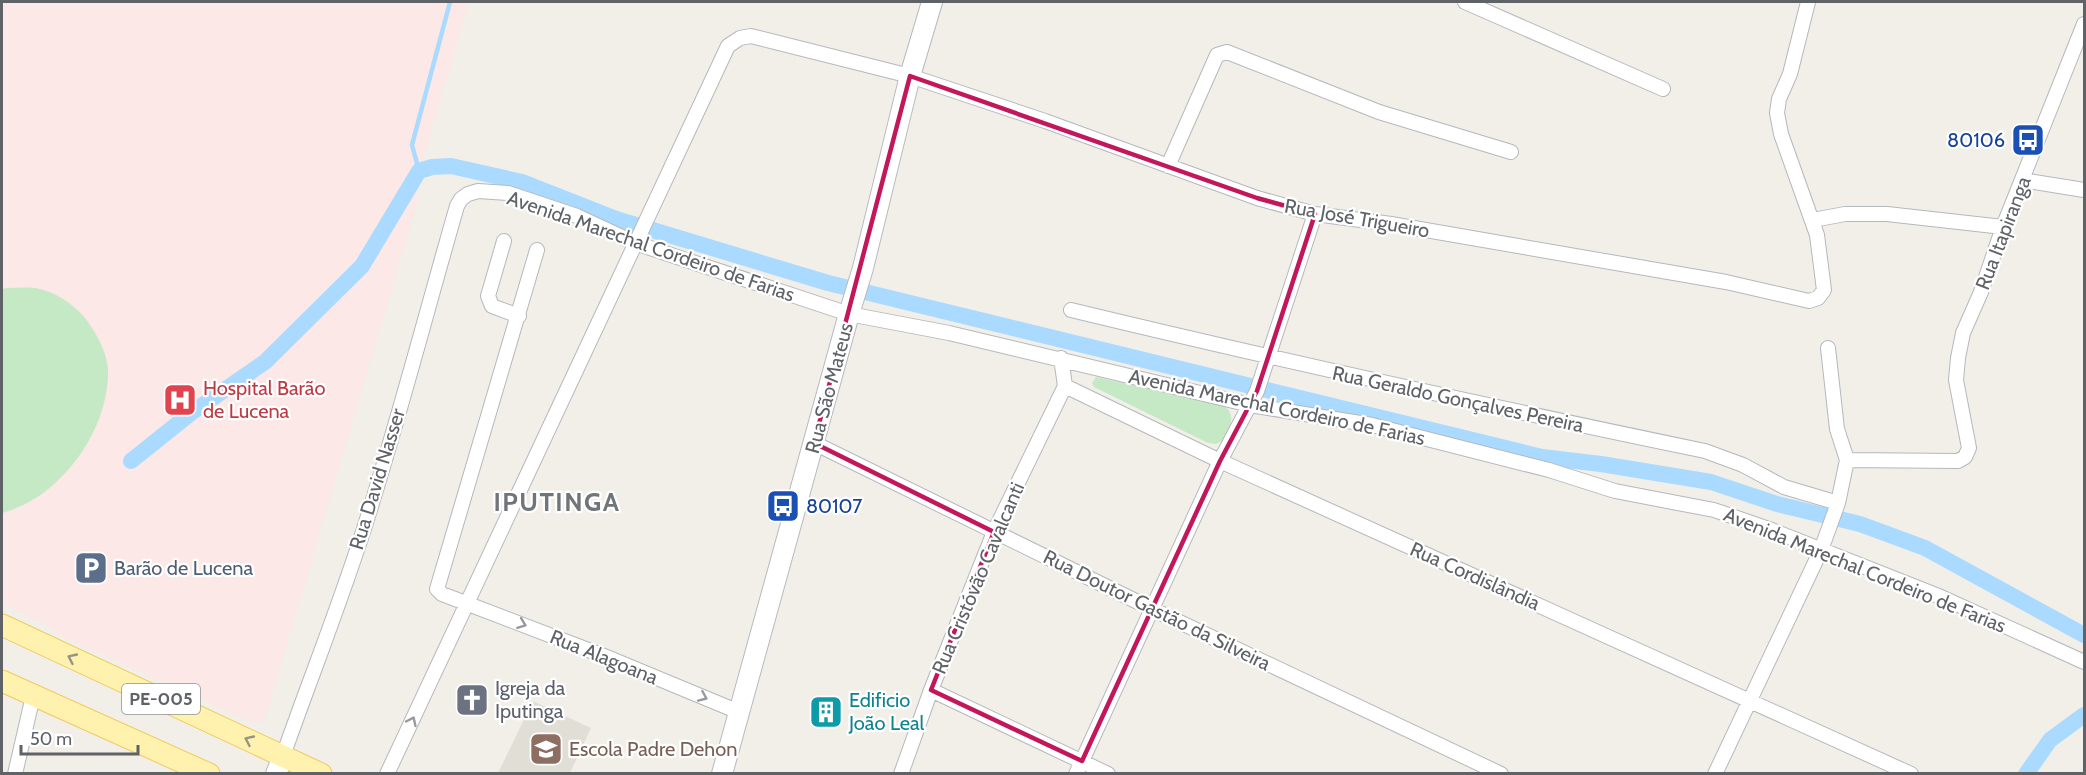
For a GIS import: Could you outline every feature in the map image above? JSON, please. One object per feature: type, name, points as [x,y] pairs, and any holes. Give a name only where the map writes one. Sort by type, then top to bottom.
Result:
[{"type":"main road","name":"PE-005","points":[[2,625],[280,765],[321,774]]},
{"type":"main road","name":"PE-005","points":[[2,681],[209,774]]},
{"type":"street","name":"Rua São Mateus","points":[[722,774],[863,268],[910,76],[932,2]]},
{"type":"street","points":[[1465,2],[1663,89]]},
{"type":"street","points":[[1808,2],[1791,74],[1779,99],[1777,112],[1781,134],[1813,220],[1845,214],[1887,214],[2003,227]]},
{"type":"street","name":"Rua Itapiranga","points":[[1847,460],[1958,461],[1965,457],[1969,448],[1956,380],[1963,333],[2085,24]]},
{"type":"street","name":"Rua José Trigueiro","points":[[636,239],[650,210],[658,184],[728,46],[740,38],[751,36],[910,76],[1045,121],[1257,198],[1315,214],[1390,224],[1726,282],[1809,301],[1818,298],[1824,290],[1813,220]]},
{"type":"street","points":[[1168,166],[1217,55],[1227,52],[1379,112],[1511,152]]},
{"type":"street","points":[[2022,180],[2085,190]]},
{"type":"street","name":"Avenida Marechal Cordeiro de Farias","points":[[461,199],[478,191],[508,193],[849,314],[1061,358],[1250,405],[1372,425],[1549,470],[1615,491],[1714,510],[1823,546],[2085,662]]},
{"type":"street","name":"Rua David Nasser","points":[[280,765],[335,616],[368,517],[457,206],[461,199]]},
{"type":"street","points":[[1079,767],[1220,461],[1257,391],[1315,214]]},
{"type":"street","points":[[387,774],[636,239]]},
{"type":"street","points":[[504,241],[488,296],[492,306],[519,316],[537,250]]},
{"type":"street","name":"Rua Geraldo Gonçalves Pereira","points":[[1071,310],[1268,362],[1705,451],[1743,465],[1784,487],[1837,506]]},
{"type":"street","name":"Rua Alagoana","points":[[519,316],[437,589],[442,594],[739,712]]},
{"type":"street","points":[[1715,774],[1823,546],[1837,506],[1847,460],[1837,429],[1828,348]]},
{"type":"street","points":[[1061,358],[1065,386]]},
{"type":"street","name":"Rua Cordislândia","points":[[1065,386],[1220,461],[1911,774]]},
{"type":"street","name":"Rua Cristóvão Cavalcanti","points":[[901,774],[931,690],[994,532],[1065,386]]},
{"type":"street","name":"Rua Doutor Gastão da Silveira","points":[[814,444],[1152,609],[1501,774]]},
{"type":"street","points":[[931,690],[1079,767],[1108,774]]},
{"type":"street","points":[[15,774],[33,696]]},
{"type":"highlighted area","points":[[910,76],[1257,198],[1315,214],[1257,391],[1220,461],[1082,761],[931,690],[994,532],[814,443]]},
{"type":"shaded area","name":"Hospital Barão de Lucena","points":[[2,2],[469,2],[413,193],[419,196],[264,722],[252,722],[58,634],[51,627],[2,603]]},
{"type":"shaded area","name":"Escola Padre Dehon","points":[[533,701],[591,728],[570,773],[498,773]]},
{"type":"green space","points":[[2,289],[43,290],[72,305],[92,327],[99,339],[108,372],[106,395],[100,417],[77,459],[61,478],[43,493],[23,505],[2,513]]},
{"type":"green space","points":[[1096,377],[1224,406],[1231,414],[1231,423],[1222,441],[1216,444],[1208,443],[1094,387],[1092,383]]},
{"type":"waterway","points":[[419,171],[412,145],[450,2]]},
{"type":"waterway","points":[[131,461],[191,413],[265,362],[362,266],[419,171],[432,167],[451,166],[522,182],[616,219],[828,283],[1542,457],[1711,482],[1777,504],[1860,524],[1925,548],[2084,635]]},
{"type":"waterway","points":[[2026,774],[2050,740],[2084,715]]},
{"type":"place","name":"80106","points":[[2028,140]]},
{"type":"place","name":"Hospital Barão de Lucena","points":[[180,400]]},
{"type":"place","name":"80107","points":[[783,506]]},
{"type":"place","name":"Barão de Lucena","points":[[91,568]]},
{"type":"place","name":"Igreja da Iputinga","points":[[472,700]]},
{"type":"place","name":"Edificio João Leal","points":[[826,712]]},
{"type":"place","name":"Escola Padre Dehon","points":[[546,749]]},
{"type":"district","name":"IPUTINGA","points":[[557,502]]}]
